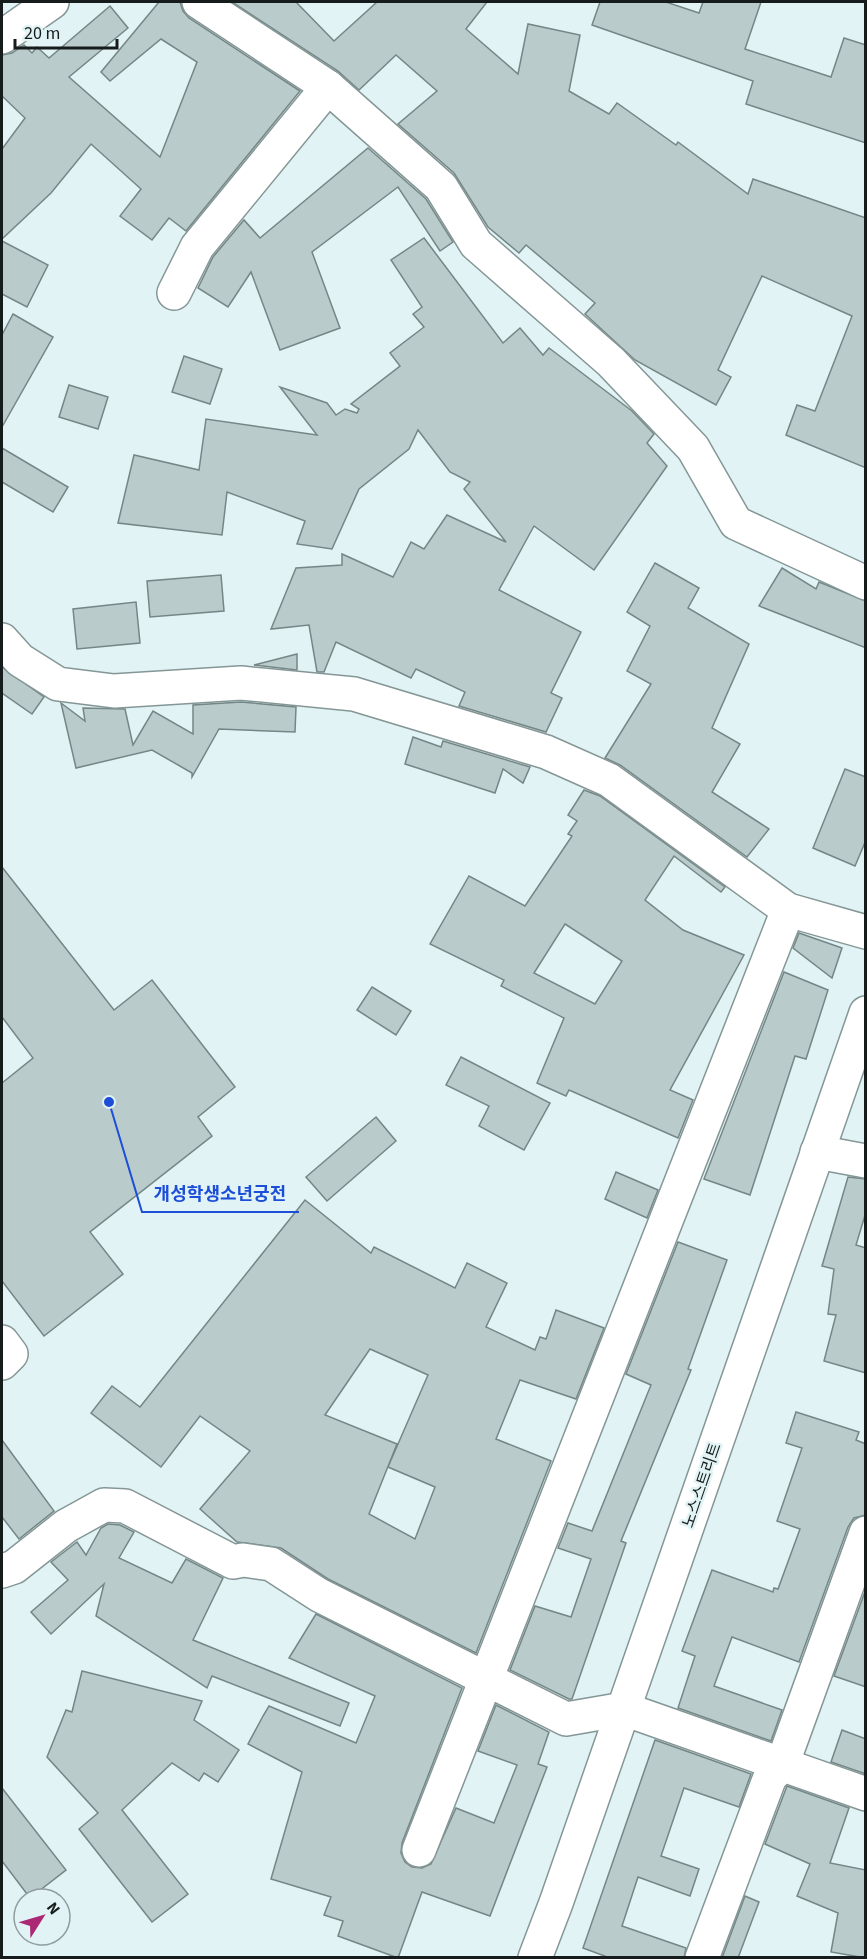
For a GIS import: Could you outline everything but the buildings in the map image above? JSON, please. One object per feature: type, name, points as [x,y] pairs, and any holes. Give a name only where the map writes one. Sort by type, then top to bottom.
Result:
[{"type":"street","points":[[2,36],[52,2]]},
{"type":"street","points":[[198,2],[327,87],[441,187],[476,244],[611,362],[693,448],[736,522],[866,583]]},
{"type":"street","points":[[174,293],[197,247],[327,87]]},
{"type":"street","points":[[2,640],[20,660],[58,684],[114,691],[241,683],[354,694],[546,752],[609,780],[788,910],[866,932]]},
{"type":"street","points":[[419,1850],[788,910]]},
{"type":"street","name":"노스스트리트","points":[[535,1958],[866,1013]]},
{"type":"street","points":[[817,1152],[866,1161]]},
{"type":"street","points":[[2,1342],[11,1354],[2,1363]]},
{"type":"street","points":[[2,1571],[14,1567],[66,1526],[104,1505],[125,1506],[233,1562],[243,1560],[271,1564],[319,1596],[566,1719],[624,1709],[866,1794]]},
{"type":"street","points":[[702,1958],[770,1777],[782,1765],[866,1533]]},
{"type":"place","name":"개성학생소년궁전","points":[[109,1102]]}]
